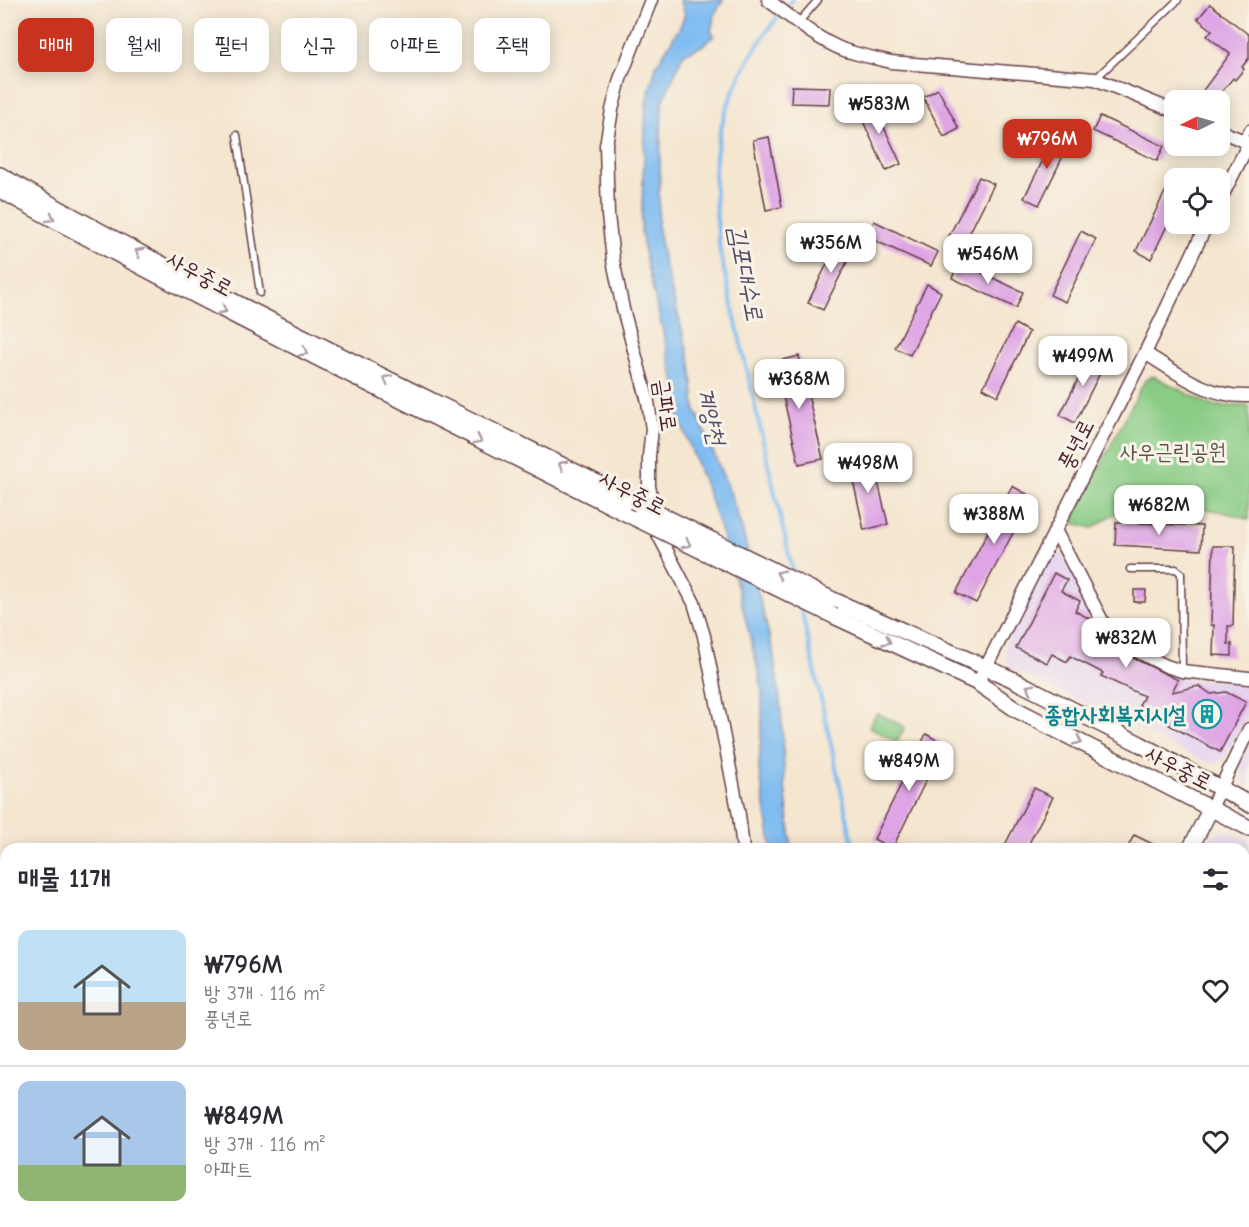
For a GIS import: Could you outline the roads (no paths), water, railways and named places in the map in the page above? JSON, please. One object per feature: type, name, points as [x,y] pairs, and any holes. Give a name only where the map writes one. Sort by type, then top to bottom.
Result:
[{"type":"street","name":"금파로","points":[[651,0],[620,80],[606,145],[613,260],[623,309],[648,402],[652,429],[649,476],[653,515],[658,534],[694,603],[704,636],[739,815],[742,843]]},
{"type":"street","points":[[768,0],[820,38],[844,50],[891,62],[1095,79],[1164,107]]},
{"type":"street","points":[[1230,135],[1246,142],[1230,178]]},
{"type":"street","name":"사우중로","points":[[0,175],[132,248],[300,335],[633,501],[978,683],[1017,710],[1249,828]]},
{"type":"street","name":"사우중로","points":[[0,190],[110,251],[302,351],[635,518],[833,608],[986,667],[1140,744],[1249,804]]},
{"type":"street","name":"풍년로","points":[[978,683],[1145,353],[1202,234]]},
{"type":"street","points":[[1145,353],[1206,389],[1249,396]]},
{"type":"street","points":[[1055,530],[1111,638],[1166,666],[1182,671],[1249,678]]},
{"type":"street","points":[[1193,843],[1249,729]]},
{"type":"lane","points":[[796,22],[818,0]]},
{"type":"lane","points":[[1095,79],[1178,0]]},
{"type":"lane","points":[[1246,142],[1249,128]]},
{"type":"lane","points":[[237,135],[260,293]]},
{"type":"lane","points":[[1130,569],[1176,569],[1181,573],[1182,671]]},
{"type":"water","points":[[680,0],[723,0],[715,14],[711,30],[714,36],[702,46],[683,54],[662,104],[658,231],[691,364],[695,408],[731,495],[742,529],[773,651],[781,708],[785,786],[791,843],[771,843],[759,769],[762,691],[758,670],[740,596],[720,529],[678,415],[675,382],[645,257],[641,231],[646,104],[656,66],[680,27],[685,14]]},
{"type":"waterway","name":"김포대수로","points":[[792,0],[763,37],[739,78],[717,146],[715,179],[720,252],[794,577]]},
{"type":"waterway","name":"김포대수로","points":[[800,604],[853,843]]},
{"type":"place","name":"종합사회복지시설","points":[[1207,714]]},
{"type":"water label","name":"계양천","points":[[711,416]]},
{"type":"park label","name":"사우근린공원","points":[[1173,451]]}]
